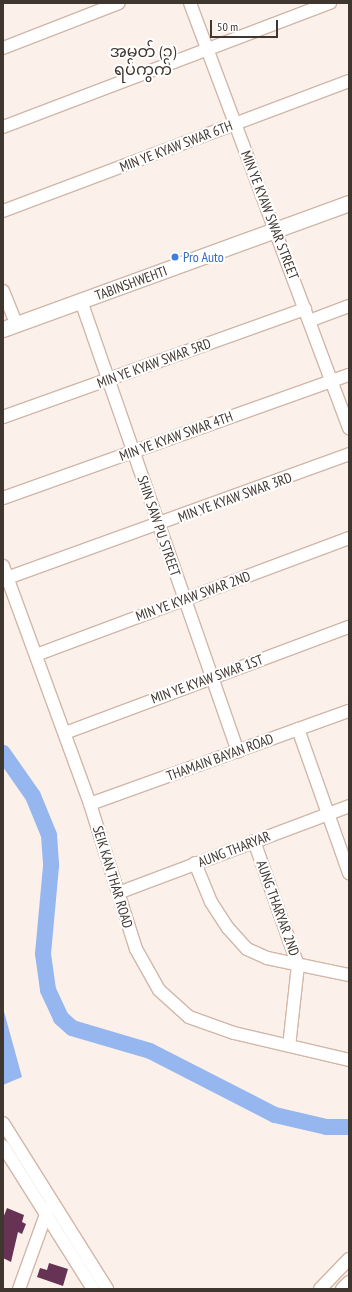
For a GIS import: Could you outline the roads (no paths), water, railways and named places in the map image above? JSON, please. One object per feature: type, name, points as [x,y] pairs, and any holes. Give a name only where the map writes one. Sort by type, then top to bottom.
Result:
[{"type":"main road","name":"TABINSHWEHTI","points":[[9,327],[276,231],[349,203]]},
{"type":"street","points":[[3,48],[119,3]]},
{"type":"street","name":"MIN YE KYAW SWAR STREET","points":[[190,3],[349,428]]},
{"type":"street","points":[[3,127],[330,3]]},
{"type":"street","name":"MIN YE KYAW SWAR 6TH","points":[[3,211],[349,81]]},
{"type":"street","points":[[3,290],[9,327]]},
{"type":"street","name":"SHIN SAW PU STREET","points":[[81,301],[238,751]]},
{"type":"street","points":[[309,321],[349,306]]},
{"type":"street","name":"MIN YE KYAW SWAR 5RD","points":[[3,417],[305,310]]},
{"type":"street","name":"MIN YE KYAW SWAR 4TH","points":[[3,498],[349,375]]},
{"type":"street","name":"MIN YE KYAW SWAR 3RD","points":[[7,578],[158,525],[349,454]]},
{"type":"street","name":"MIN YE KYAW SWAR 2ND","points":[[36,655],[349,538]]},
{"type":"street","name":"SEIK KAN THAR ROAD","points":[[3,566],[90,804],[136,949],[159,990],[189,1017],[234,1033],[349,1060]]},
{"type":"street","name":"MIN YE KYAW SWAR 1ST","points":[[65,733],[212,676],[349,627]]},
{"type":"street","name":"THAMAIN BAYAN ROAD","points":[[90,804],[349,711]]},
{"type":"street","points":[[298,729],[349,873]]},
{"type":"street","name":"AUNG THARYAR","points":[[118,893],[349,806]]},
{"type":"street","name":"AUNG THARYAR 2ND","points":[[254,841],[298,965],[290,1046]]},
{"type":"street","points":[[195,863],[211,902],[228,928],[247,949],[298,965],[349,975]]},
{"type":"street","points":[[3,1124],[56,1203],[107,1289]]},
{"type":"street","points":[[3,1146],[93,1289]]},
{"type":"street","points":[[19,1289],[45,1211],[56,1203]]},
{"type":"street","points":[[320,1289],[349,1259]]},
{"type":"street","points":[[342,1289],[349,1282]]},
{"type":"water","points":[[3,1008],[22,1077],[3,1085]]},
{"type":"waterway","points":[[3,753],[33,796],[49,835],[51,866],[43,954],[48,990],[61,1018],[72,1028],[150,1051],[275,1115],[327,1127],[349,1127]]},
{"type":"place","name":"Pro Auto","points":[[175,257]]},
{"type":"district","name":"အမှတ် (၃) ရပ်ကွက်","points":[[143,60]]}]
